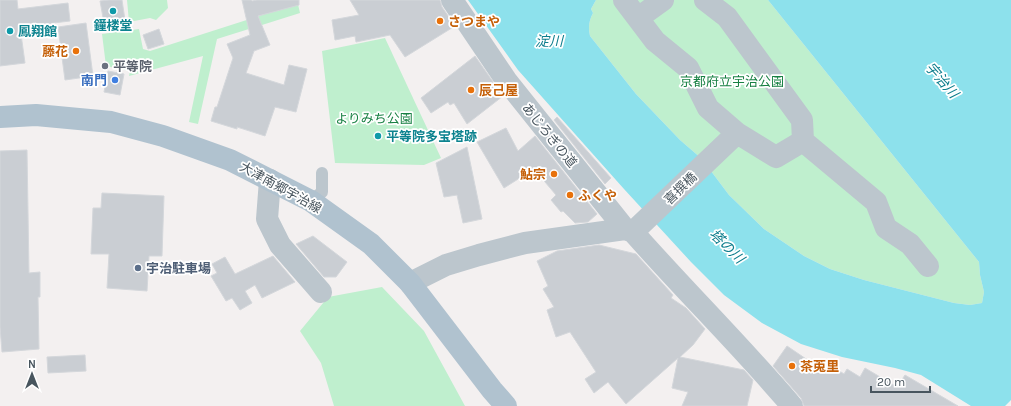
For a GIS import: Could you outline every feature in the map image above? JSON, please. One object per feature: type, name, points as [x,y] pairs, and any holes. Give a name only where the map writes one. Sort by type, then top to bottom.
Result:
[{"type":"main road","name":"大津南郷宇治線","points":[[0,117],[36,115],[111,122],[163,136],[230,160],[311,202],[371,244],[410,283],[506,406]]},
{"type":"street","name":"あじろぎの道","points":[[452,0],[506,80],[634,227],[678,283],[724,330],[792,406]]},
{"type":"street","points":[[624,0],[654,41],[688,68],[708,108],[732,138],[776,157],[803,142]]},
{"type":"street","points":[[638,18],[663,0]]},
{"type":"street","points":[[705,0],[727,18],[802,120],[803,142],[876,202],[886,228],[910,244],[928,266]]},
{"type":"street","name":"喜撰橋","points":[[634,227],[732,138]]},
{"type":"street","points":[[270,180],[266,219],[280,245],[321,292]]},
{"type":"street","points":[[410,283],[446,265],[525,243],[634,227]]},
{"type":"lane","points":[[311,202],[322,192],[322,173]]},
{"type":"green space","points":[[127,0],[167,0],[168,8],[156,20],[150,18],[129,22]]},
{"type":"green space","points":[[297,0],[300,13],[217,39],[198,124],[189,122],[203,56],[129,76],[130,71],[106,66],[102,34],[139,29],[143,49],[150,51],[259,16]]},
{"type":"green space","name":"京都府立宇治公園","points":[[596,0],[768,0],[979,262],[984,292],[982,303],[970,305],[954,303],[864,280],[830,269],[804,256],[764,229],[729,195],[702,159],[680,140],[636,94],[590,36],[589,24],[593,13],[591,9]]},
{"type":"green space","name":"よりみち公園","points":[[385,38],[441,158],[424,165],[335,163],[322,51]]},
{"type":"green space","points":[[382,287],[424,331],[465,406],[334,406],[321,363],[300,331],[328,297]]},
{"type":"water","points":[[468,0],[596,0],[591,9],[593,13],[589,24],[590,36],[636,94],[680,140],[702,159],[729,195],[764,229],[804,256],[830,269],[864,280],[954,303],[970,305],[982,303],[984,292],[979,262],[768,0],[1011,0],[1011,400],[1005,406],[971,406],[921,375],[842,357],[801,344],[762,323],[724,295],[691,262],[624,189],[518,70]]},
{"type":"building","points":[[0,0],[17,0],[18,9],[68,3],[70,21],[20,27],[25,63],[0,66]]},
{"type":"building","name":"鐘楼堂","points":[[122,0],[125,20],[104,23],[100,1]]},
{"type":"building","points":[[242,0],[299,0],[299,5],[258,16],[270,45],[254,51],[246,73],[284,85],[289,65],[307,69],[296,112],[275,107],[265,136],[211,121],[233,58],[227,44],[250,35]]},
{"type":"building","points":[[350,0],[440,0],[442,7],[455,26],[405,57],[390,35],[356,42],[355,36],[335,40],[332,20],[359,15]]},
{"type":"building","name":"藤花","points":[[86,23],[93,76],[65,80],[58,27]]},
{"type":"building","points":[[159,29],[164,44],[148,49],[143,35]]},
{"type":"building","name":"辰己屋","points":[[475,56],[503,96],[467,124],[454,103],[450,105],[448,102],[431,113],[421,98]]},
{"type":"building","name":"南門","points":[[108,71],[124,74],[120,95],[104,92]]},
{"type":"building","points":[[557,117],[611,178],[605,184],[554,120]]},
{"type":"building","points":[[506,128],[518,151],[535,136],[597,214],[588,222],[575,223],[563,211],[561,212],[551,200],[556,195],[534,169],[504,188],[477,142]]},
{"type":"building","points":[[467,147],[482,219],[463,223],[457,195],[444,197],[436,163]]},
{"type":"building","points":[[27,150],[29,273],[40,272],[40,297],[38,297],[39,349],[2,352],[0,327],[0,151]]},
{"type":"building","points":[[102,193],[164,196],[162,256],[149,256],[147,291],[107,288],[109,254],[91,254],[93,208],[101,208]]},
{"type":"building","points":[[313,236],[347,262],[336,277],[324,277],[296,244]]},
{"type":"building","points":[[599,245],[636,254],[673,295],[671,298],[686,308],[705,329],[693,345],[680,357],[744,370],[753,380],[747,406],[682,406],[688,392],[672,388],[678,358],[626,404],[608,382],[594,393],[585,379],[596,372],[570,332],[556,337],[547,310],[554,307],[543,289],[548,286],[537,261],[557,251]]},
{"type":"building","points":[[273,256],[295,282],[262,298],[255,285],[245,291],[252,303],[240,310],[232,298],[226,301],[211,276],[217,273],[212,264],[225,257],[235,274]]},
{"type":"building","points":[[787,346],[818,367],[820,363],[830,370],[832,366],[844,374],[847,369],[860,377],[865,368],[897,387],[905,375],[958,406],[804,406],[801,398],[773,366]]},
{"type":"building","points":[[85,355],[86,371],[48,373],[47,357]]},
{"type":"place","name":"鐘楼堂","points":[[113,11]]},
{"type":"place","name":"さつまや","points":[[440,21]]},
{"type":"place","name":"鳳翔館","points":[[10,31]]},
{"type":"place","name":"藤花","points":[[76,51]]},
{"type":"place","name":"平等院","points":[[105,66]]},
{"type":"place","name":"南門","points":[[115,80]]},
{"type":"place","name":"辰己屋","points":[[471,90]]},
{"type":"place","name":"平等院多宝塔跡","points":[[378,136]]},
{"type":"place","name":"鮎宗","points":[[554,174]]},
{"type":"place","name":"ふくや","points":[[570,195]]},
{"type":"place","name":"宇治駐車場","points":[[138,268]]},
{"type":"place","name":"茶莵里","points":[[792,366]]},
{"type":"water label","name":"淀川","points":[[549,41]]},
{"type":"water label","name":"宇治川","points":[[942,80]]},
{"type":"water label","name":"塔の川","points":[[727,246]]}]
